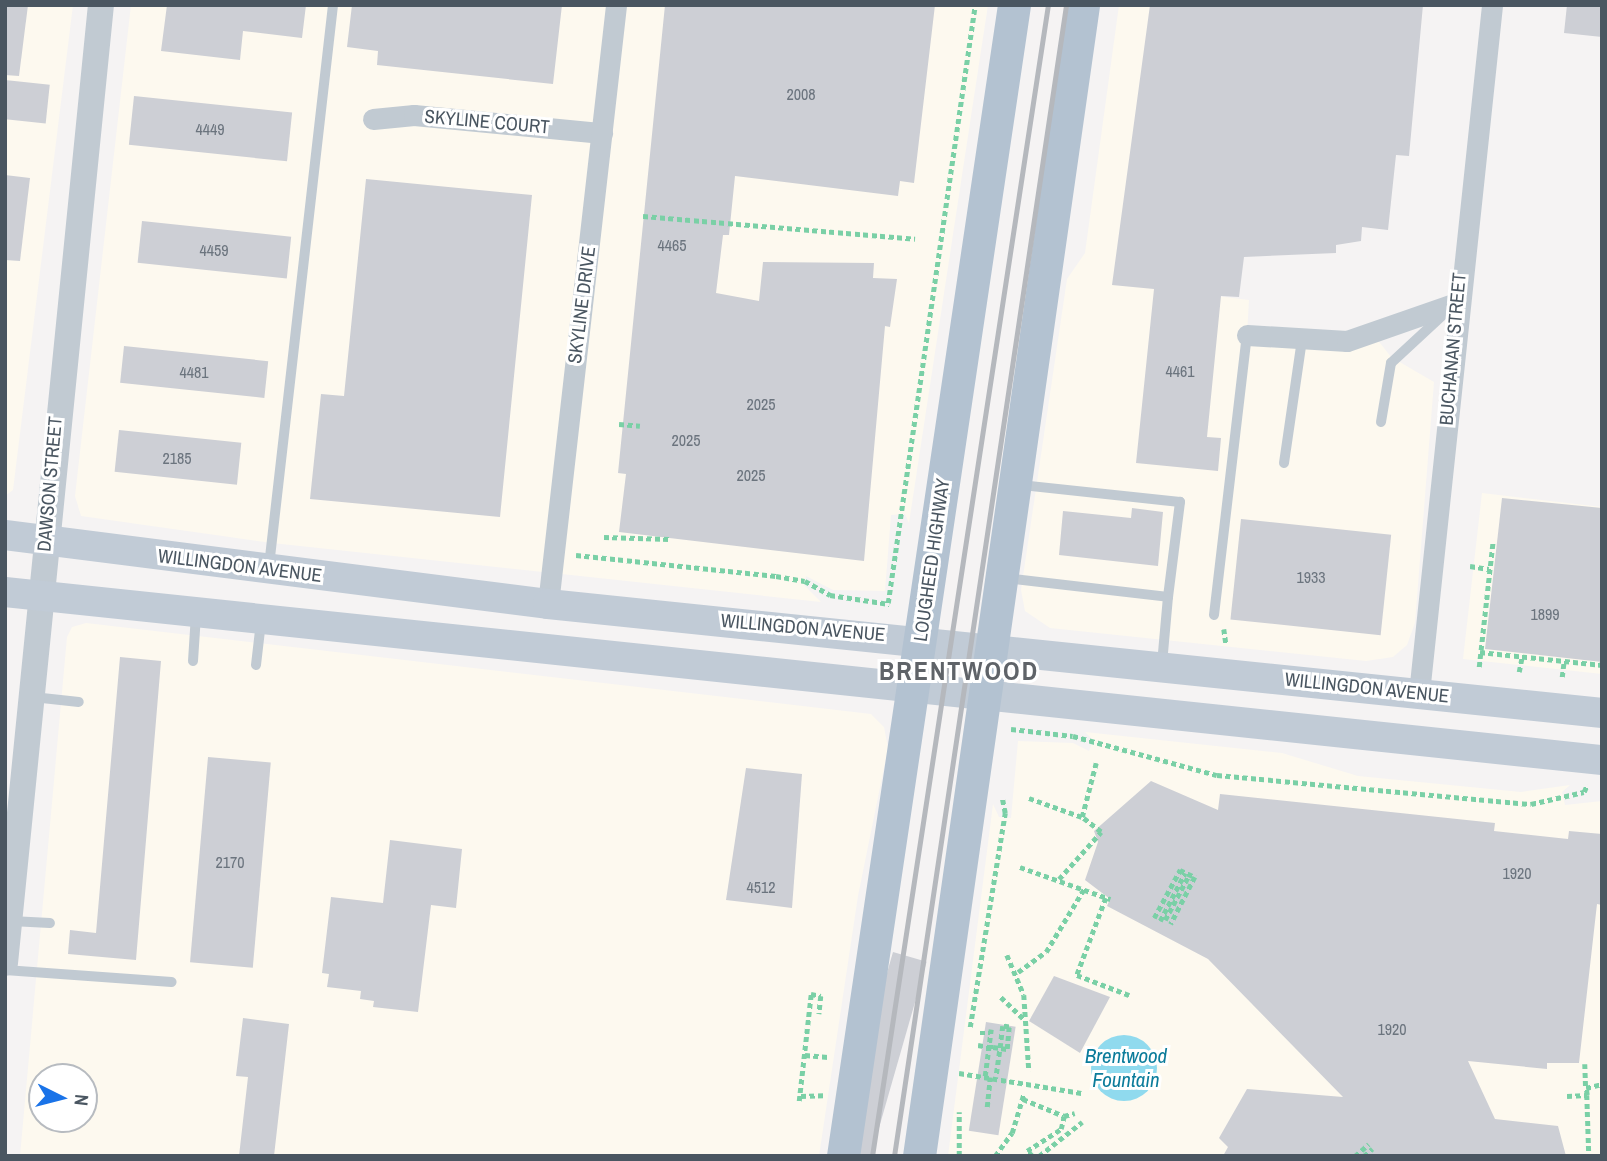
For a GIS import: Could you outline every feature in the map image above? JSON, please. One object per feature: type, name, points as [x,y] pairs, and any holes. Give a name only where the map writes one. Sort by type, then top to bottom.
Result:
[{"type":"main road","name":"LOUGHEED HIGHWAY","points":[[843,1156],[1014,5]]},
{"type":"main road","points":[[919,1156],[1083,5]]},
{"type":"main road","name":"WILLINGDON AVENUE","points":[[5,535],[548,604],[921,639],[1602,713]]},
{"type":"main road","points":[[5,592],[1601,760]]},
{"type":"street","name":"DAWSON STREET","points":[[5,963],[44,541],[101,5]]},
{"type":"street","name":"SKYLINE DRIVE","points":[[548,604],[616,5]]},
{"type":"street","name":"BUCHANAN STREET","points":[[1419,694],[1456,303],[1492,5]]},
{"type":"street","name":"SKYLINE COURT","points":[[373,120],[414,115],[602,133]]},
{"type":"street","points":[[1247,335],[1347,341],[1456,303]]},
{"type":"lane","points":[[269,569],[333,5]]},
{"type":"lane","points":[[1381,422],[1391,363],[1456,303]]},
{"type":"lane","points":[[1214,615],[1247,335]]},
{"type":"lane","points":[[1284,463],[1301,339]]},
{"type":"lane","points":[[1014,485],[1180,502],[1161,666]]},
{"type":"lane","points":[[1000,578],[1168,597]]},
{"type":"lane","points":[[193,661],[197,612]]},
{"type":"lane","points":[[256,665],[261,619]]},
{"type":"lane","points":[[30,697],[79,702]]},
{"type":"lane","points":[[9,920],[50,923]]},
{"type":"lane","points":[[5,970],[172,982]]},
{"type":"path","points":[[554,553],[776,576],[804,581],[830,596],[888,603],[975,5]]},
{"type":"path","points":[[643,216],[915,239]]},
{"type":"path","points":[[619,424],[640,426]]},
{"type":"path","points":[[604,537],[668,544],[669,539]]},
{"type":"path","points":[[1479,667],[1493,541]]},
{"type":"path","points":[[1470,566],[1489,569]]},
{"type":"path","points":[[1480,652],[1602,665]]},
{"type":"path","points":[[1519,672],[1522,656]]},
{"type":"path","points":[[1562,677],[1564,661]]},
{"type":"path","points":[[1008,741],[1010,729],[1073,736],[1217,775],[1531,804],[1584,792],[1601,760]]},
{"type":"path","points":[[1082,817],[1096,763]]},
{"type":"path","points":[[968,1040],[1004,813],[1000,792]]},
{"type":"path","points":[[1029,798],[1082,817],[1101,832],[1059,879]]},
{"type":"path","points":[[1020,867],[1108,898],[1077,975],[1129,995]]},
{"type":"path","points":[[1154,918],[1180,870],[1195,877],[1171,923]]},
{"type":"path","points":[[1162,920],[1187,874]]},
{"type":"path","points":[[1018,972],[1046,952],[1084,889]]},
{"type":"path","points":[[1007,955],[1018,972],[1029,1071]]},
{"type":"path","points":[[819,1014],[821,996],[811,994],[800,1099],[824,1095]]},
{"type":"path","points":[[1002,997],[1025,1020]]},
{"type":"path","points":[[978,1045],[1007,1049],[1009,1027],[1003,1026],[1001,1043],[991,1077]]},
{"type":"path","points":[[980,1033],[991,1029],[991,1077],[987,1107]]},
{"type":"path","points":[[1585,1064],[1588,1156]]},
{"type":"path","points":[[963,1080],[965,1067]]},
{"type":"path","points":[[955,1073],[1081,1093]]},
{"type":"path","points":[[1586,1088],[1602,1084]]},
{"type":"path","points":[[1567,1096],[1587,1095]]},
{"type":"path","points":[[995,1156],[1012,1133],[1023,1096],[1064,1116],[1074,1113]]},
{"type":"path","points":[[959,1156],[960,1107]]},
{"type":"path","points":[[1032,1156],[1027,1152],[1061,1129],[1064,1116]]},
{"type":"path","points":[[1039,1156],[1082,1122]]},
{"type":"path","points":[[1355,1156],[1371,1147],[1364,1156]]},
{"type":"shaded area","points":[[5,5],[73,5],[13,490],[5,496]]},
{"type":"shaded area","points":[[131,5],[988,5],[909,523],[905,514],[891,515],[885,591],[833,590],[806,576],[804,585],[821,602],[272,543],[81,516],[75,496]]},
{"type":"shaded area","points":[[1119,5],[1297,5],[1184,292],[1249,300],[1247,335],[1373,334],[1391,357],[1434,382],[1415,623],[1407,645],[1393,657],[1366,661],[1050,628],[1025,611],[1021,590],[1067,279],[1085,253]]},
{"type":"shaded area","points":[[1482,493],[1602,507],[1602,674],[1463,659]]},
{"type":"shaded area","points":[[86,623],[871,714],[884,727],[888,748],[858,896],[819,1156],[20,1156],[28,1068],[28,1133],[98,1133],[98,1063],[28,1063],[67,637],[72,627]]},
{"type":"shaded area","points":[[1085,732],[1282,753],[1358,776],[1521,792],[1570,785],[1562,792],[1565,805],[1602,801],[1602,1156],[948,1156],[993,804],[999,817],[1011,818],[1018,741],[1073,743],[1089,751],[1093,740]]},
{"type":"water","name":"Brentwood Fountain","points":[[1124,1035],[1137,1038],[1147,1045],[1154,1055],[1157,1068],[1154,1081],[1147,1091],[1137,1098],[1124,1101],[1111,1098],[1101,1091],[1094,1081],[1091,1068],[1094,1055],[1101,1045],[1111,1038]]},
{"type":"building","points":[[5,5],[28,5],[19,76],[5,75]]},
{"type":"building","points":[[167,5],[306,5],[302,38],[243,31],[240,60],[161,51]]},
{"type":"building","points":[[352,5],[562,5],[553,84],[377,65],[378,51],[347,47]]},
{"type":"building","points":[[665,5],[935,5],[914,183],[900,181],[898,196],[735,176],[729,235],[723,235],[716,293],[759,301],[763,262],[874,263],[873,278],[897,279],[890,327],[885,326],[864,561],[619,532],[626,474],[618,473]]},
{"type":"building","points":[[1150,5],[1423,5],[1409,156],[1396,155],[1388,230],[1362,227],[1361,241],[1336,245],[1336,253],[1244,257],[1239,297],[1221,296],[1207,437],[1221,438],[1218,471],[1136,463],[1154,289],[1112,285]]},
{"type":"building","points":[[1567,5],[1602,5],[1602,37],[1564,33]]},
{"type":"building","points":[[5,80],[50,85],[46,123],[5,119]]},
{"type":"building","points":[[134,96],[292,113],[287,161],[129,145]]},
{"type":"building","points":[[5,175],[30,178],[20,261],[5,260]]},
{"type":"building","points":[[366,179],[532,195],[500,517],[310,499],[321,394],[344,396]]},
{"type":"building","points":[[142,221],[291,237],[287,278],[138,263]]},
{"type":"building","points":[[124,346],[268,361],[264,398],[120,383]]},
{"type":"building","points":[[119,430],[241,443],[237,485],[115,472]]},
{"type":"building","points":[[1502,498],[1602,508],[1602,662],[1485,649]]},
{"type":"building","points":[[1132,508],[1163,512],[1158,566],[1059,555],[1063,511],[1131,518]]},
{"type":"building","points":[[1241,519],[1391,535],[1381,635],[1230,619]]},
{"type":"building","points":[[120,657],[161,661],[136,960],[68,954],[70,930],[96,933]]},
{"type":"building","points":[[208,757],[271,762],[253,968],[190,962]]},
{"type":"building","points":[[746,768],[802,774],[792,908],[726,900]]},
{"type":"building","points":[[1151,781],[1218,810],[1220,794],[1495,823],[1494,831],[1568,839],[1569,831],[1602,834],[1602,905],[1597,904],[1579,1063],[1547,1063],[1547,1069],[1468,1061],[1495,1119],[1558,1126],[1566,1156],[1223,1156],[1228,1147],[1219,1138],[1247,1089],[1343,1097],[1208,959],[1107,906],[1110,899],[1085,880],[1098,842],[1094,831]]},
{"type":"building","points":[[390,840],[462,849],[456,908],[431,905],[418,1012],[373,1007],[374,1001],[360,999],[361,991],[327,987],[329,974],[322,973],[331,897],[383,903]]},
{"type":"building","points":[[893,952],[927,962],[871,1156],[857,1156],[836,1150]]},
{"type":"building","points":[[1054,976],[1110,997],[1080,1053],[1029,1021]]},
{"type":"building","points":[[243,1018],[289,1024],[274,1156],[239,1156],[248,1077],[236,1076]]},
{"type":"building","points":[[986,1022],[1016,1027],[998,1135],[969,1131]]},
{"type":"railway","points":[[872,1156],[1048,5]]},
{"type":"railway","points":[[894,1156],[1066,5]]},
{"type":"district","name":"BRENTWOOD","points":[[959,671]]}]
